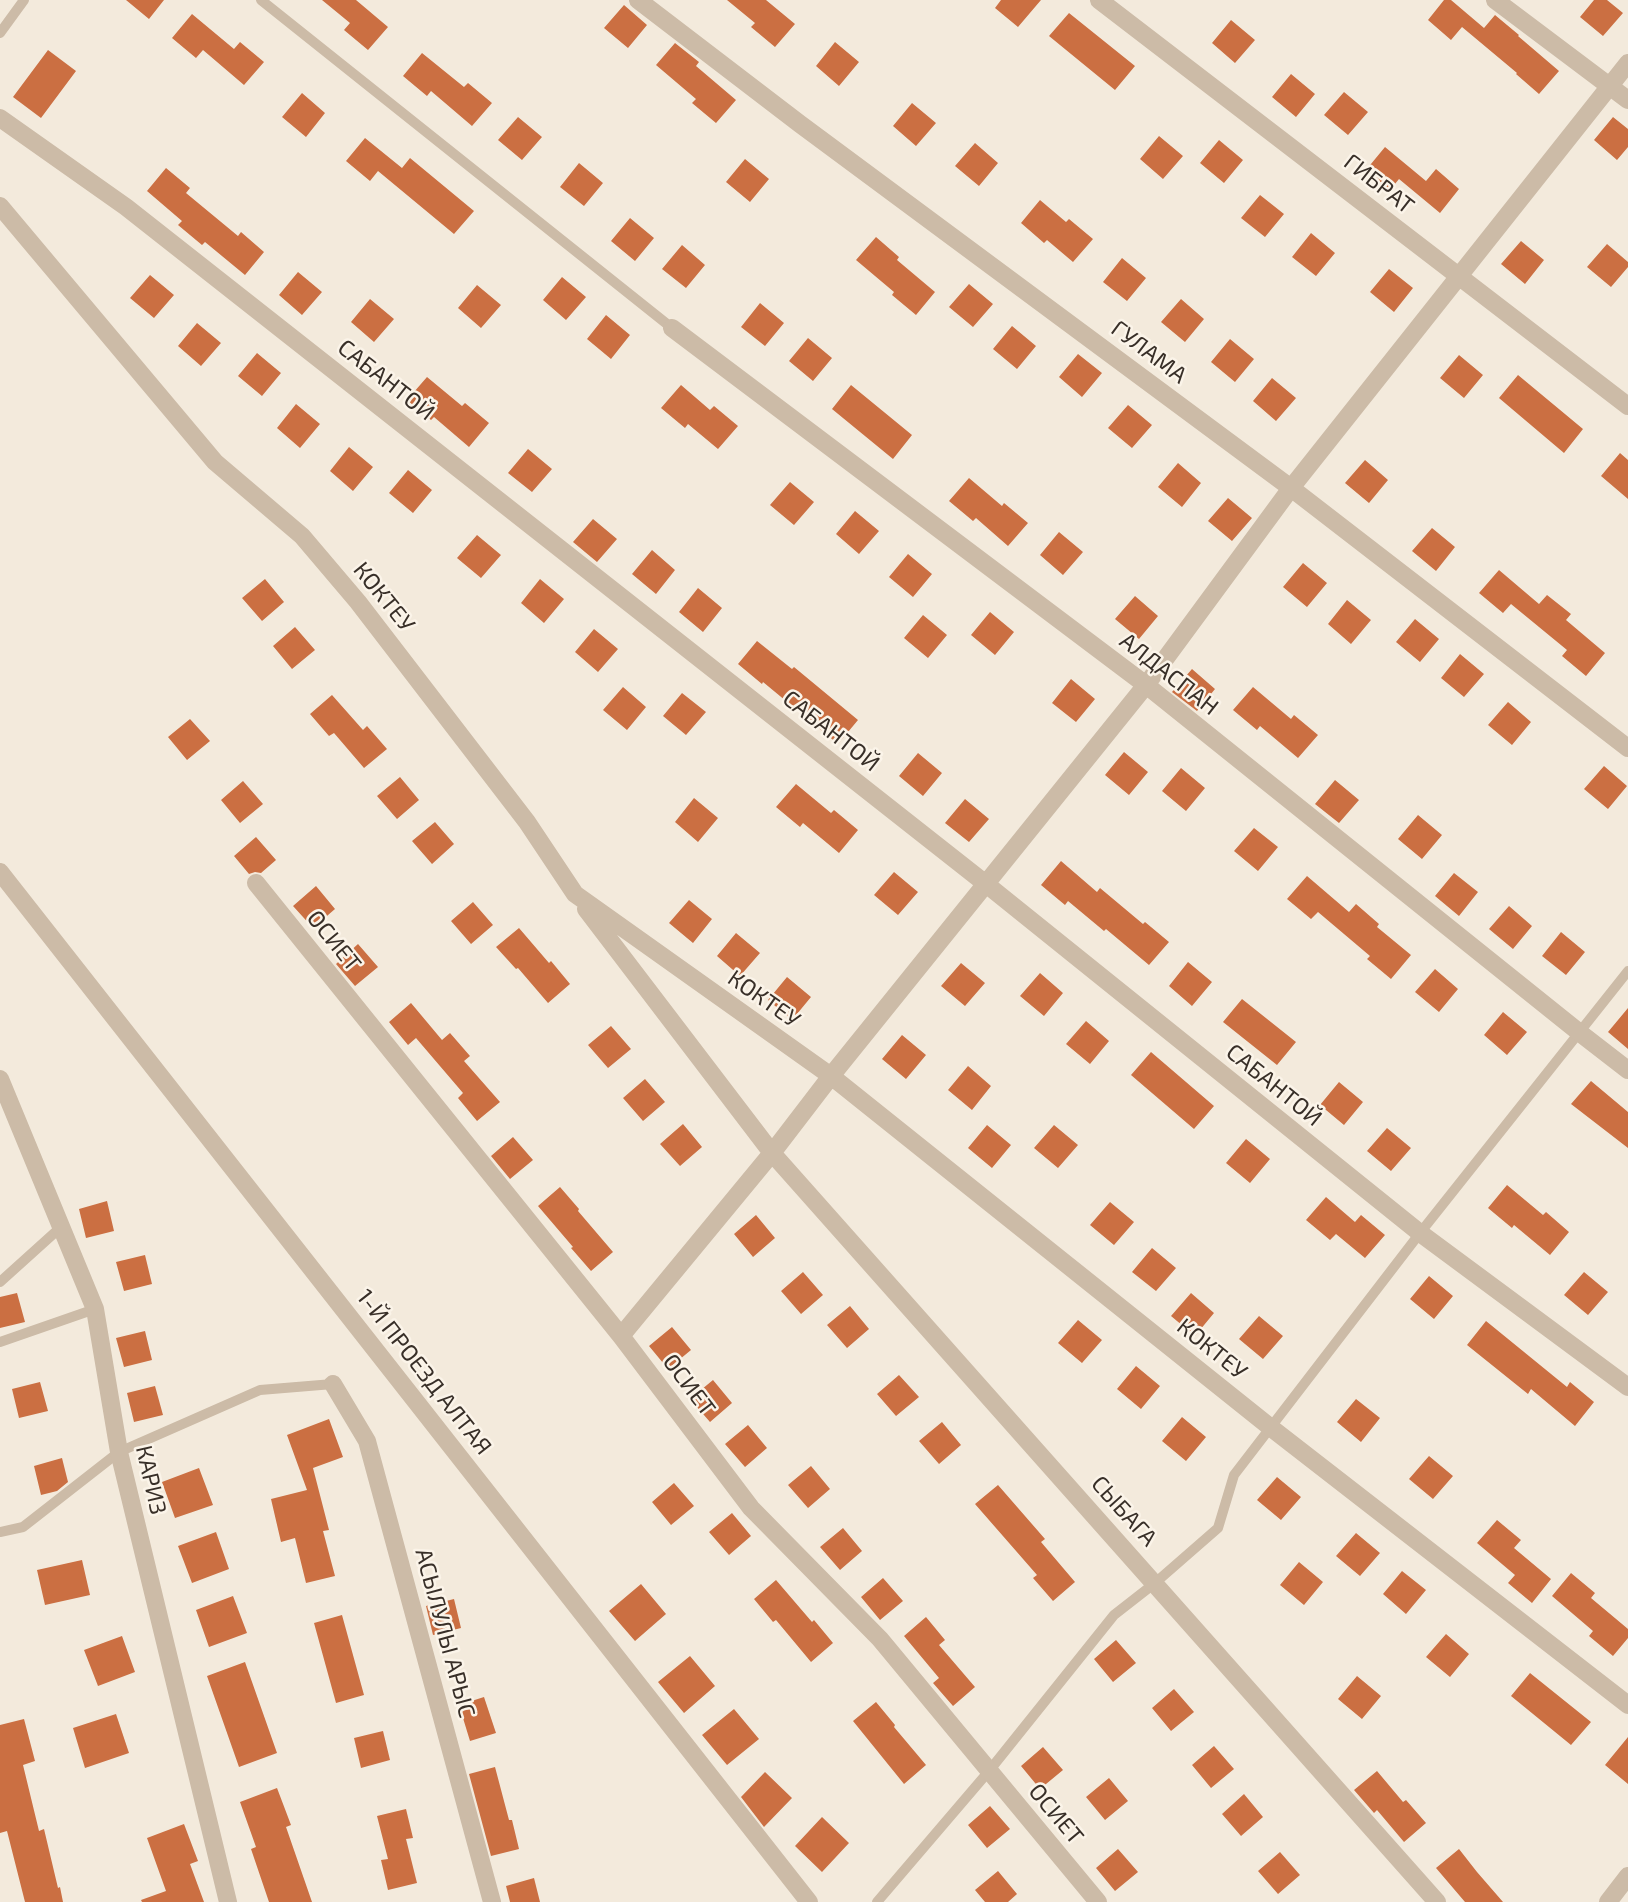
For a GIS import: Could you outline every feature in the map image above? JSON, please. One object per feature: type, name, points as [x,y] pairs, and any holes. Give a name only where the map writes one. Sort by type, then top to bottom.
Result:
[{"type":"street","name":"ГУЛАМА","points":[[638,0],[800,124],[1291,488],[1628,748]]},
{"type":"street","name":"ГИБРАТ","points":[[1099,0],[1628,406]]},
{"type":"street","points":[[1496,0],[1628,100]]},
{"type":"street","points":[[621,1336],[772,1153],[1146,685],[1291,488],[1628,63]]},
{"type":"street","name":"САБАНТОЙ","points":[[0,118],[126,206],[986,884],[1420,1233],[1628,1387]]},
{"type":"street","name":"КОКТЕУ","points":[[0,206],[215,462],[302,536],[358,603],[527,822],[575,894],[831,1076],[1270,1427],[1628,1705]]},
{"type":"street","name":"АЛДАСПАН","points":[[672,328],[1146,685],[1628,1070]]},
{"type":"street","name":"1-Й ПРОЕЗД АЛТАЯ","points":[[0,872],[809,1902]]},
{"type":"street","name":"ОСИЕТ","points":[[256,883],[621,1336],[751,1508],[880,1639],[1098,1902]]},
{"type":"street","name":"СЫБАГА","points":[[575,894],[772,1153],[1437,1902]]},
{"type":"street","name":"КАРИЗ","points":[[0,1079],[94,1309],[119,1452],[228,1902]]},
{"type":"street","name":"АСЫЛУЛЫ АРЫС","points":[[333,1384],[367,1441],[492,1902]]},
{"type":"street","points":[[1608,1902],[1628,1876]]},
{"type":"lane","points":[[0,33],[24,0]]},
{"type":"lane","points":[[261,0],[672,328]]},
{"type":"lane","points":[[877,1902],[989,1771],[1114,1615],[1218,1528],[1234,1475],[1420,1233],[1628,971]]},
{"type":"lane","points":[[0,1282],[61,1227]]},
{"type":"lane","points":[[0,1342],[94,1309]]},
{"type":"lane","points":[[0,1532],[23,1527],[119,1452],[260,1390],[333,1384]]},
{"type":"building","points":[[126,0],[164,0],[149,19]]},
{"type":"building","points":[[322,0],[356,0],[388,27],[368,50],[344,30],[350,23]]},
{"type":"building","points":[[727,0],[766,0],[795,24],[775,47],[751,27],[755,23]]},
{"type":"building","points":[[1001,0],[1041,0],[1018,27],[995,8]]},
{"type":"building","points":[[1444,0],[1451,0],[1484,28],[1495,15],[1559,71],[1539,94],[1462,27],[1451,40],[1428,20]]},
{"type":"building","points":[[1594,0],[1607,0],[1623,13],[1603,36],[1580,17]]},
{"type":"building","points":[[624,5],[647,25],[628,48],[604,28]]},
{"type":"building","points":[[1069,13],[1135,66],[1115,90],[1049,36]]},
{"type":"building","points":[[192,14],[234,49],[240,42],[264,62],[244,85],[203,50],[196,58],[172,38]]},
{"type":"building","points":[[1231,20],[1255,40],[1235,63],[1212,43]]},
{"type":"building","points":[[835,42],[859,62],[839,86],[816,66]]},
{"type":"building","points":[[675,43],[699,62],[696,66],[736,100],[716,123],[692,103],[696,99],[656,65]]},
{"type":"building","points":[[48,50],[76,71],[41,118],[13,97]]},
{"type":"building","points":[[422,53],[464,87],[468,83],[492,103],[472,126],[431,91],[427,96],[403,76]]},
{"type":"building","points":[[1291,74],[1315,94],[1296,117],[1272,97]]},
{"type":"building","points":[[1344,92],[1368,112],[1348,135],[1324,115]]},
{"type":"building","points":[[302,93],[325,113],[306,137],[282,117]]},
{"type":"building","points":[[912,103],[936,123],[916,146],[893,126]]},
{"type":"building","points":[[518,117],[542,137],[522,160],[498,140]]},
{"type":"building","points":[[1613,117],[1628,129],[1628,147],[1617,160],[1594,140]]},
{"type":"building","points":[[1159,136],[1183,156],[1163,179],[1140,159]]},
{"type":"building","points":[[365,138],[402,168],[410,158],[474,211],[454,234],[378,171],[370,181],[346,161]]},
{"type":"building","points":[[1219,140],[1243,160],[1224,183],[1200,163]]},
{"type":"building","points":[[975,143],[998,163],[979,186],[955,166]]},
{"type":"building","points":[[1385,147],[1426,181],[1436,169],[1459,189],[1440,213],[1399,179],[1390,190],[1366,170]]},
{"type":"building","points":[[745,159],[769,179],[750,202],[726,182]]},
{"type":"building","points":[[579,163],[603,183],[584,206],[560,187]]},
{"type":"building","points":[[166,168],[190,188],[186,193],[238,236],[241,232],[264,252],[245,275],[205,242],[202,245],[178,225],[182,221],[147,191]]},
{"type":"building","points":[[1260,195],[1284,214],[1265,237],[1241,218]]},
{"type":"building","points":[[1040,200],[1066,222],[1069,219],[1093,239],[1073,262],[1047,240],[1044,243],[1021,223]]},
{"type":"building","points":[[630,218],[654,238],[635,261],[611,241]]},
{"type":"building","points":[[1311,233],[1335,253],[1316,276],[1292,257]]},
{"type":"building","points":[[876,237],[899,257],[897,260],[935,292],[916,315],[856,260]]},
{"type":"building","points":[[1521,241],[1544,260],[1525,284],[1501,264]]},
{"type":"building","points":[[1607,244],[1628,262],[1628,267],[1611,287],[1587,267]]},
{"type":"building","points":[[682,245],[705,265],[686,288],[662,269]]},
{"type":"building","points":[[1122,258],[1146,278],[1127,301],[1103,282]]},
{"type":"building","points":[[1389,269],[1413,288],[1394,312],[1370,292]]},
{"type":"building","points":[[298,272],[322,292],[302,315],[279,295]]},
{"type":"building","points":[[150,275],[174,295],[154,318],[130,298]]},
{"type":"building","points":[[562,277],[586,297],[566,320],[543,300]]},
{"type":"building","points":[[969,284],[993,304],[973,327],[949,307]]},
{"type":"building","points":[[477,285],[501,305],[481,328],[458,308]]},
{"type":"building","points":[[370,299],[394,319],[374,342],[351,322]]},
{"type":"building","points":[[1181,299],[1204,319],[1185,342],[1161,322]]},
{"type":"building","points":[[760,303],[784,323],[765,346],[741,327]]},
{"type":"building","points":[[606,315],[630,335],[611,359],[587,339]]},
{"type":"building","points":[[197,323],[221,343],[201,366],[178,346]]},
{"type":"building","points":[[1012,326],[1036,346],[1017,369],[993,349]]},
{"type":"building","points":[[808,338],[832,358],[813,381],[789,361]]},
{"type":"building","points":[[1230,339],[1254,359],[1235,382],[1211,362]]},
{"type":"building","points":[[257,353],[281,373],[262,396],[238,376]]},
{"type":"building","points":[[1078,354],[1102,373],[1082,397],[1059,377]]},
{"type":"building","points":[[1459,355],[1483,375],[1464,398],[1440,378]]},
{"type":"building","points":[[1518,375],[1583,429],[1564,453],[1499,398]]},
{"type":"building","points":[[427,377],[462,406],[465,403],[489,423],[469,447],[434,417],[431,420],[407,400]]},
{"type":"building","points":[[1272,378],[1296,398],[1276,421],[1253,401]]},
{"type":"building","points":[[681,385],[710,410],[714,406],[738,426],[718,449],[688,424],[685,428],[661,408]]},
{"type":"building","points":[[851,385],[912,435],[893,459],[832,409]]},
{"type":"building","points":[[296,404],[320,424],[300,448],[277,428]]},
{"type":"building","points":[[1128,405],[1152,425],[1132,448],[1108,428]]},
{"type":"building","points":[[349,447],[373,467],[353,491],[330,471]]},
{"type":"building","points":[[528,449],[552,469],[532,492],[508,473]]},
{"type":"building","points":[[1620,453],[1628,460],[1628,499],[1601,476]]},
{"type":"building","points":[[1365,460],[1388,480],[1369,503],[1345,483]]},
{"type":"building","points":[[1178,463],[1201,483],[1182,507],[1158,487]]},
{"type":"building","points":[[408,470],[432,490],[413,513],[389,493]]},
{"type":"building","points":[[969,478],[1002,506],[1004,503],[1028,523],[1008,546],[976,518],[973,521],[949,501]]},
{"type":"building","points":[[790,482],[814,502],[794,525],[770,505]]},
{"type":"building","points":[[1228,498],[1252,518],[1232,541],[1208,521]]},
{"type":"building","points":[[855,511],[879,531],[859,554],[836,534]]},
{"type":"building","points":[[593,519],[617,539],[597,562],[573,542]]},
{"type":"building","points":[[1432,528],[1455,547],[1436,571],[1412,551]]},
{"type":"building","points":[[1059,532],[1083,552],[1063,575],[1040,555]]},
{"type":"building","points":[[477,535],[501,555],[481,578],[457,558]]},
{"type":"building","points":[[652,550],[675,570],[656,594],[632,574]]},
{"type":"building","points":[[908,554],[932,574],[913,597],[889,577]]},
{"type":"building","points":[[1303,563],[1327,583],[1307,607],[1283,587]]},
{"type":"building","points":[[1499,570],[1539,604],[1547,595],[1571,614],[1566,620],[1605,653],[1586,676],[1562,656],[1567,650],[1511,604],[1503,613],[1479,593]]},
{"type":"building","points":[[265,579],[284,602],[262,621],[242,598]]},
{"type":"building","points":[[540,579],[564,599],[544,623],[521,603]]},
{"type":"building","points":[[698,588],[722,608],[703,632],[679,612]]},
{"type":"building","points":[[1135,596],[1158,616],[1139,639],[1115,619]]},
{"type":"building","points":[[1347,600],[1371,620],[1351,644],[1328,624]]},
{"type":"building","points":[[990,612],[1014,632],[995,655],[971,635]]},
{"type":"building","points":[[923,615],[947,635],[928,658],[904,638]]},
{"type":"building","points":[[1415,619],[1439,639],[1420,662],[1396,642]]},
{"type":"building","points":[[295,627],[315,650],[292,669],[273,646]]},
{"type":"building","points":[[594,629],[618,649],[598,672],[575,652]]},
{"type":"building","points":[[757,641],[792,669],[794,667],[858,720],[838,744],[738,664]]},
{"type":"building","points":[[1460,654],[1484,674],[1464,697],[1441,678]]},
{"type":"building","points":[[1192,669],[1215,689],[1197,711],[1172,692]]},
{"type":"building","points":[[1071,679],[1095,699],[1076,722],[1052,703]]},
{"type":"building","points":[[623,687],[646,707],[627,730],[603,710]]},
{"type":"building","points":[[1253,687],[1291,719],[1294,715],[1318,735],[1298,758],[1260,726],[1257,730],[1233,710]]},
{"type":"building","points":[[682,693],[706,712],[686,735],[663,716]]},
{"type":"building","points":[[332,695],[363,730],[367,726],[387,749],[364,768],[334,733],[329,736],[310,714]]},
{"type":"building","points":[[1508,702],[1531,722],[1512,745],[1488,725]]},
{"type":"building","points":[[190,719],[210,741],[187,760],[168,737]]},
{"type":"building","points":[[1124,752],[1148,772],[1129,795],[1105,775]]},
{"type":"building","points":[[918,753],[942,773],[923,796],[899,776]]},
{"type":"building","points":[[1604,766],[1627,786],[1608,809],[1584,789]]},
{"type":"building","points":[[1181,768],[1205,788],[1186,811],[1162,791]]},
{"type":"building","points":[[400,777],[419,800],[397,819],[377,796]]},
{"type":"building","points":[[1335,780],[1359,800],[1339,823],[1315,804]]},
{"type":"building","points":[[243,781],[263,804],[240,823],[221,800]]},
{"type":"building","points":[[796,784],[831,813],[834,810],[858,830],[839,853],[803,823],[800,827],[776,807]]},
{"type":"building","points":[[694,798],[718,818],[698,842],[675,822]]},
{"type":"building","points":[[965,799],[989,819],[969,842],[945,823]]},
{"type":"building","points":[[1418,815],[1442,835],[1422,859],[1398,839]]},
{"type":"building","points":[[435,822],[454,844],[432,864],[412,841]]},
{"type":"building","points":[[1254,828],[1278,847],[1258,871],[1234,851]]},
{"type":"building","points":[[256,837],[276,860],[261,873],[249,874],[234,856]]},
{"type":"building","points":[[1061,861],[1097,892],[1100,888],[1169,942],[1149,965],[1106,929],[1104,931],[1068,901],[1065,905],[1041,885]]},
{"type":"building","points":[[894,872],[918,892],[898,915],[874,895]]},
{"type":"building","points":[[1454,873],[1478,892],[1459,916],[1435,896]]},
{"type":"building","points":[[1307,876],[1349,912],[1356,904],[1379,924],[1377,927],[1411,955],[1391,979],[1367,959],[1370,956],[1318,912],[1311,919],[1287,899]]},
{"type":"building","points":[[316,886],[335,909],[313,928],[293,906]]},
{"type":"building","points":[[689,900],[712,919],[693,943],[669,923]]},
{"type":"building","points":[[473,902],[493,925],[471,944],[451,921]]},
{"type":"building","points":[[1509,906],[1532,926],[1513,949],[1489,929]]},
{"type":"building","points":[[519,928],[570,984],[548,1003],[496,947]]},
{"type":"building","points":[[1561,932],[1585,952],[1566,975],[1542,956]]},
{"type":"building","points":[[736,933],[760,953],[740,976],[717,956]]},
{"type":"building","points":[[358,944],[378,967],[355,986],[336,964]]},
{"type":"building","points":[[1188,962],[1212,982],[1192,1006],[1169,986]]},
{"type":"building","points":[[961,963],[985,983],[965,1006],[941,986]]},
{"type":"building","points":[[1435,969],[1458,989],[1439,1012],[1415,992]]},
{"type":"building","points":[[1040,973],[1063,993],[1044,1016],[1020,996]]},
{"type":"building","points":[[787,977],[811,997],[792,1020],[768,1000]]},
{"type":"building","points":[[1242,999],[1296,1042],[1277,1065],[1223,1022]]},
{"type":"building","points":[[411,1003],[442,1040],[450,1033],[470,1056],[464,1061],[500,1102],[477,1121],[458,1098],[463,1093],[416,1038],[408,1045],[389,1022]]},
{"type":"building","points":[[1628,1008],[1628,1049],[1608,1032]]},
{"type":"building","points":[[1503,1012],[1527,1032],[1507,1055],[1484,1035]]},
{"type":"building","points":[[1086,1021],[1109,1041],[1090,1064],[1066,1044]]},
{"type":"building","points":[[611,1026],[631,1049],[608,1068],[588,1045]]},
{"type":"building","points":[[902,1035],[926,1055],[906,1079],[882,1059]]},
{"type":"building","points":[[1151,1052],[1214,1106],[1194,1129],[1131,1075]]},
{"type":"building","points":[[968,1066],[991,1086],[972,1110],[948,1090]]},
{"type":"building","points":[[645,1079],[665,1102],[643,1121],[623,1098]]},
{"type":"building","points":[[1591,1081],[1628,1112],[1628,1148],[1571,1104]]},
{"type":"building","points":[[1339,1082],[1363,1102],[1344,1125],[1320,1105]]},
{"type":"building","points":[[683,1124],[702,1147],[680,1166],[660,1144]]},
{"type":"building","points":[[987,1125],[1011,1145],[992,1168],[968,1148]]},
{"type":"building","points":[[1054,1125],[1078,1145],[1058,1168],[1034,1148]]},
{"type":"building","points":[[1387,1128],[1411,1148],[1391,1171],[1367,1151]]},
{"type":"building","points":[[513,1137],[533,1160],[510,1179],[491,1156]]},
{"type":"building","points":[[1246,1139],[1270,1159],[1250,1183],[1226,1163]]},
{"type":"building","points":[[1507,1185],[1543,1215],[1546,1212],[1569,1232],[1550,1255],[1514,1225],[1512,1228],[1488,1208]]},
{"type":"building","points":[[560,1187],[613,1252],[591,1271],[538,1206]]},
{"type":"building","points":[[1326,1197],[1355,1222],[1361,1215],[1385,1235],[1365,1258],[1336,1234],[1330,1240],[1306,1220]]},
{"type":"building","points":[[107,1201],[114,1231],[86,1238],[79,1209]]},
{"type":"building","points":[[1110,1202],[1134,1222],[1114,1245],[1090,1225]]},
{"type":"building","points":[[756,1215],[775,1238],[753,1257],[734,1234]]},
{"type":"building","points":[[1152,1248],[1176,1268],[1156,1291],[1132,1272]]},
{"type":"building","points":[[145,1255],[152,1284],[124,1291],[116,1262]]},
{"type":"building","points":[[803,1272],[823,1295],[801,1314],[781,1291]]},
{"type":"building","points":[[1584,1272],[1608,1292],[1588,1315],[1564,1295]]},
{"type":"building","points":[[1429,1276],[1453,1296],[1434,1319],[1410,1299]]},
{"type":"building","points":[[17,1293],[25,1322],[0,1328],[0,1297]]},
{"type":"building","points":[[1191,1293],[1214,1313],[1195,1336],[1171,1316]]},
{"type":"building","points":[[850,1306],[869,1329],[847,1348],[827,1325]]},
{"type":"building","points":[[1259,1316],[1283,1336],[1263,1359],[1239,1339]]},
{"type":"building","points":[[1078,1320],[1102,1340],[1082,1363],[1058,1343]]},
{"type":"building","points":[[1486,1321],[1567,1387],[1570,1382],[1594,1402],[1575,1426],[1531,1389],[1528,1394],[1467,1345]]},
{"type":"building","points":[[672,1327],[691,1350],[668,1369],[649,1346]]},
{"type":"building","points":[[145,1331],[152,1360],[124,1367],[116,1338]]},
{"type":"building","points":[[1136,1366],[1160,1386],[1141,1409],[1117,1389]]},
{"type":"building","points":[[899,1375],[919,1397],[896,1416],[877,1394]]},
{"type":"building","points":[[713,1380],[732,1403],[710,1422],[690,1399]]},
{"type":"building","points":[[40,1382],[48,1411],[19,1418],[12,1389]]},
{"type":"building","points":[[155,1386],[163,1415],[134,1422],[127,1393]]},
{"type":"building","points":[[1356,1399],[1380,1418],[1361,1442],[1337,1422]]},
{"type":"building","points":[[1182,1417],[1206,1437],[1186,1461],[1162,1441]]},
{"type":"building","points":[[329,1419],[343,1457],[313,1468],[329,1530],[323,1531],[335,1576],[306,1583],[295,1538],[281,1542],[271,1499],[307,1490],[287,1435]]},
{"type":"building","points":[[942,1422],[961,1445],[939,1464],[919,1441]]},
{"type":"building","points":[[748,1425],[767,1448],[745,1467],[725,1444]]},
{"type":"building","points":[[1429,1456],[1453,1476],[1433,1499],[1409,1479]]},
{"type":"building","points":[[62,1458],[68,1482],[57,1491],[41,1495],[34,1466]]},
{"type":"building","points":[[811,1466],[830,1489],[808,1508],[788,1485]]},
{"type":"building","points":[[199,1468],[213,1505],[175,1518],[162,1482]]},
{"type":"building","points":[[1277,1477],[1301,1497],[1281,1520],[1257,1500]]},
{"type":"building","points":[[674,1483],[694,1506],[671,1525],[652,1502]]},
{"type":"building","points":[[998,1485],[1045,1539],[1041,1542],[1075,1582],[1053,1601],[1033,1578],[1037,1575],[975,1504]]},
{"type":"building","points":[[732,1513],[751,1536],[729,1555],[709,1532]]},
{"type":"building","points":[[1497,1520],[1521,1540],[1514,1548],[1551,1579],[1532,1603],[1508,1583],[1515,1575],[1477,1543]]},
{"type":"building","points":[[843,1528],[862,1551],[840,1570],[820,1547]]},
{"type":"building","points":[[216,1532],[229,1569],[192,1583],[178,1546]]},
{"type":"building","points":[[1356,1533],[1380,1553],[1360,1576],[1336,1556]]},
{"type":"building","points":[[82,1560],[90,1595],[45,1605],[37,1570]]},
{"type":"building","points":[[1299,1562],[1323,1582],[1304,1605],[1280,1585]]},
{"type":"building","points":[[1402,1571],[1426,1590],[1406,1614],[1383,1594]]},
{"type":"building","points":[[1571,1573],[1595,1593],[1591,1598],[1628,1629],[1628,1638],[1613,1656],[1589,1636],[1593,1631],[1552,1596]]},
{"type":"building","points":[[883,1578],[903,1601],[880,1620],[861,1597]]},
{"type":"building","points":[[776,1580],[833,1643],[811,1662],[776,1620],[773,1622],[754,1599]]},
{"type":"building","points":[[641,1584],[666,1614],[635,1641],[609,1611]]},
{"type":"building","points":[[233,1596],[247,1633],[209,1647],[196,1610]]},
{"type":"building","points":[[454,1599],[461,1628],[433,1635],[426,1606]]},
{"type":"building","points":[[342,1615],[364,1695],[336,1703],[314,1623]]},
{"type":"building","points":[[926,1617],[945,1640],[939,1645],[975,1687],[953,1706],[933,1683],[939,1678],[904,1636]]},
{"type":"building","points":[[1446,1634],[1469,1654],[1450,1677],[1426,1657]]},
{"type":"building","points":[[122,1636],[135,1672],[98,1686],[84,1650]]},
{"type":"building","points":[[1116,1640],[1136,1663],[1113,1682],[1094,1659]]},
{"type":"building","points":[[690,1656],[715,1686],[684,1713],[658,1682]]},
{"type":"building","points":[[245,1662],[277,1753],[239,1767],[207,1676]]},
{"type":"building","points":[[1530,1673],[1591,1722],[1571,1745],[1511,1696]]},
{"type":"building","points":[[1357,1676],[1381,1696],[1362,1719],[1338,1699]]},
{"type":"building","points":[[1174,1689],[1194,1712],[1171,1731],[1152,1708]]},
{"type":"building","points":[[484,1697],[496,1733],[470,1741],[459,1705]]},
{"type":"building","points":[[876,1702],[926,1765],[904,1784],[853,1721]]},
{"type":"building","points":[[734,1709],[759,1739],[727,1765],[702,1735]]},
{"type":"building","points":[[116,1714],[129,1753],[85,1768],[73,1728]]},
{"type":"building","points":[[24,1719],[35,1761],[23,1765],[39,1831],[44,1829],[63,1902],[25,1902],[7,1831],[0,1833],[0,1725]]},
{"type":"building","points":[[383,1731],[390,1760],[361,1768],[354,1738]]},
{"type":"building","points":[[1628,1737],[1628,1784],[1605,1765]]},
{"type":"building","points":[[1214,1746],[1234,1769],[1211,1788],[1192,1765]]},
{"type":"building","points":[[1043,1747],[1063,1770],[1040,1789],[1021,1766]]},
{"type":"building","points":[[495,1767],[519,1849],[491,1856],[469,1774]]},
{"type":"building","points":[[1377,1771],[1403,1802],[1406,1800],[1426,1823],[1404,1842],[1377,1810],[1374,1813],[1354,1790]]},
{"type":"building","points":[[765,1772],[792,1798],[764,1827],[741,1797]]},
{"type":"building","points":[[1109,1778],[1128,1801],[1105,1820],[1086,1797]]},
{"type":"building","points":[[277,1788],[291,1825],[286,1827],[312,1902],[269,1902],[251,1849],[256,1847],[240,1802]]},
{"type":"building","points":[[1244,1794],[1263,1817],[1241,1836],[1222,1814]]},
{"type":"building","points":[[990,1806],[1010,1829],[987,1848],[968,1825]]},
{"type":"building","points":[[406,1809],[413,1838],[406,1839],[417,1883],[388,1890],[381,1860],[388,1859],[377,1816]]},
{"type":"building","points":[[822,1817],[849,1843],[822,1872],[795,1846]]},
{"type":"building","points":[[184,1824],[198,1861],[190,1864],[204,1902],[142,1902],[141,1900],[166,1891],[147,1838]]},
{"type":"building","points":[[1118,1849],[1138,1872],[1115,1891],[1096,1868]]},
{"type":"building","points":[[1459,1849],[1503,1902],[1465,1902],[1436,1868]]},
{"type":"building","points":[[1280,1852],[1300,1875],[1278,1894],[1258,1871]]},
{"type":"building","points":[[998,1871],[1017,1894],[1008,1902],[985,1902],[975,1890]]},
{"type":"building","points":[[534,1878],[540,1902],[510,1902],[506,1886]]}]
